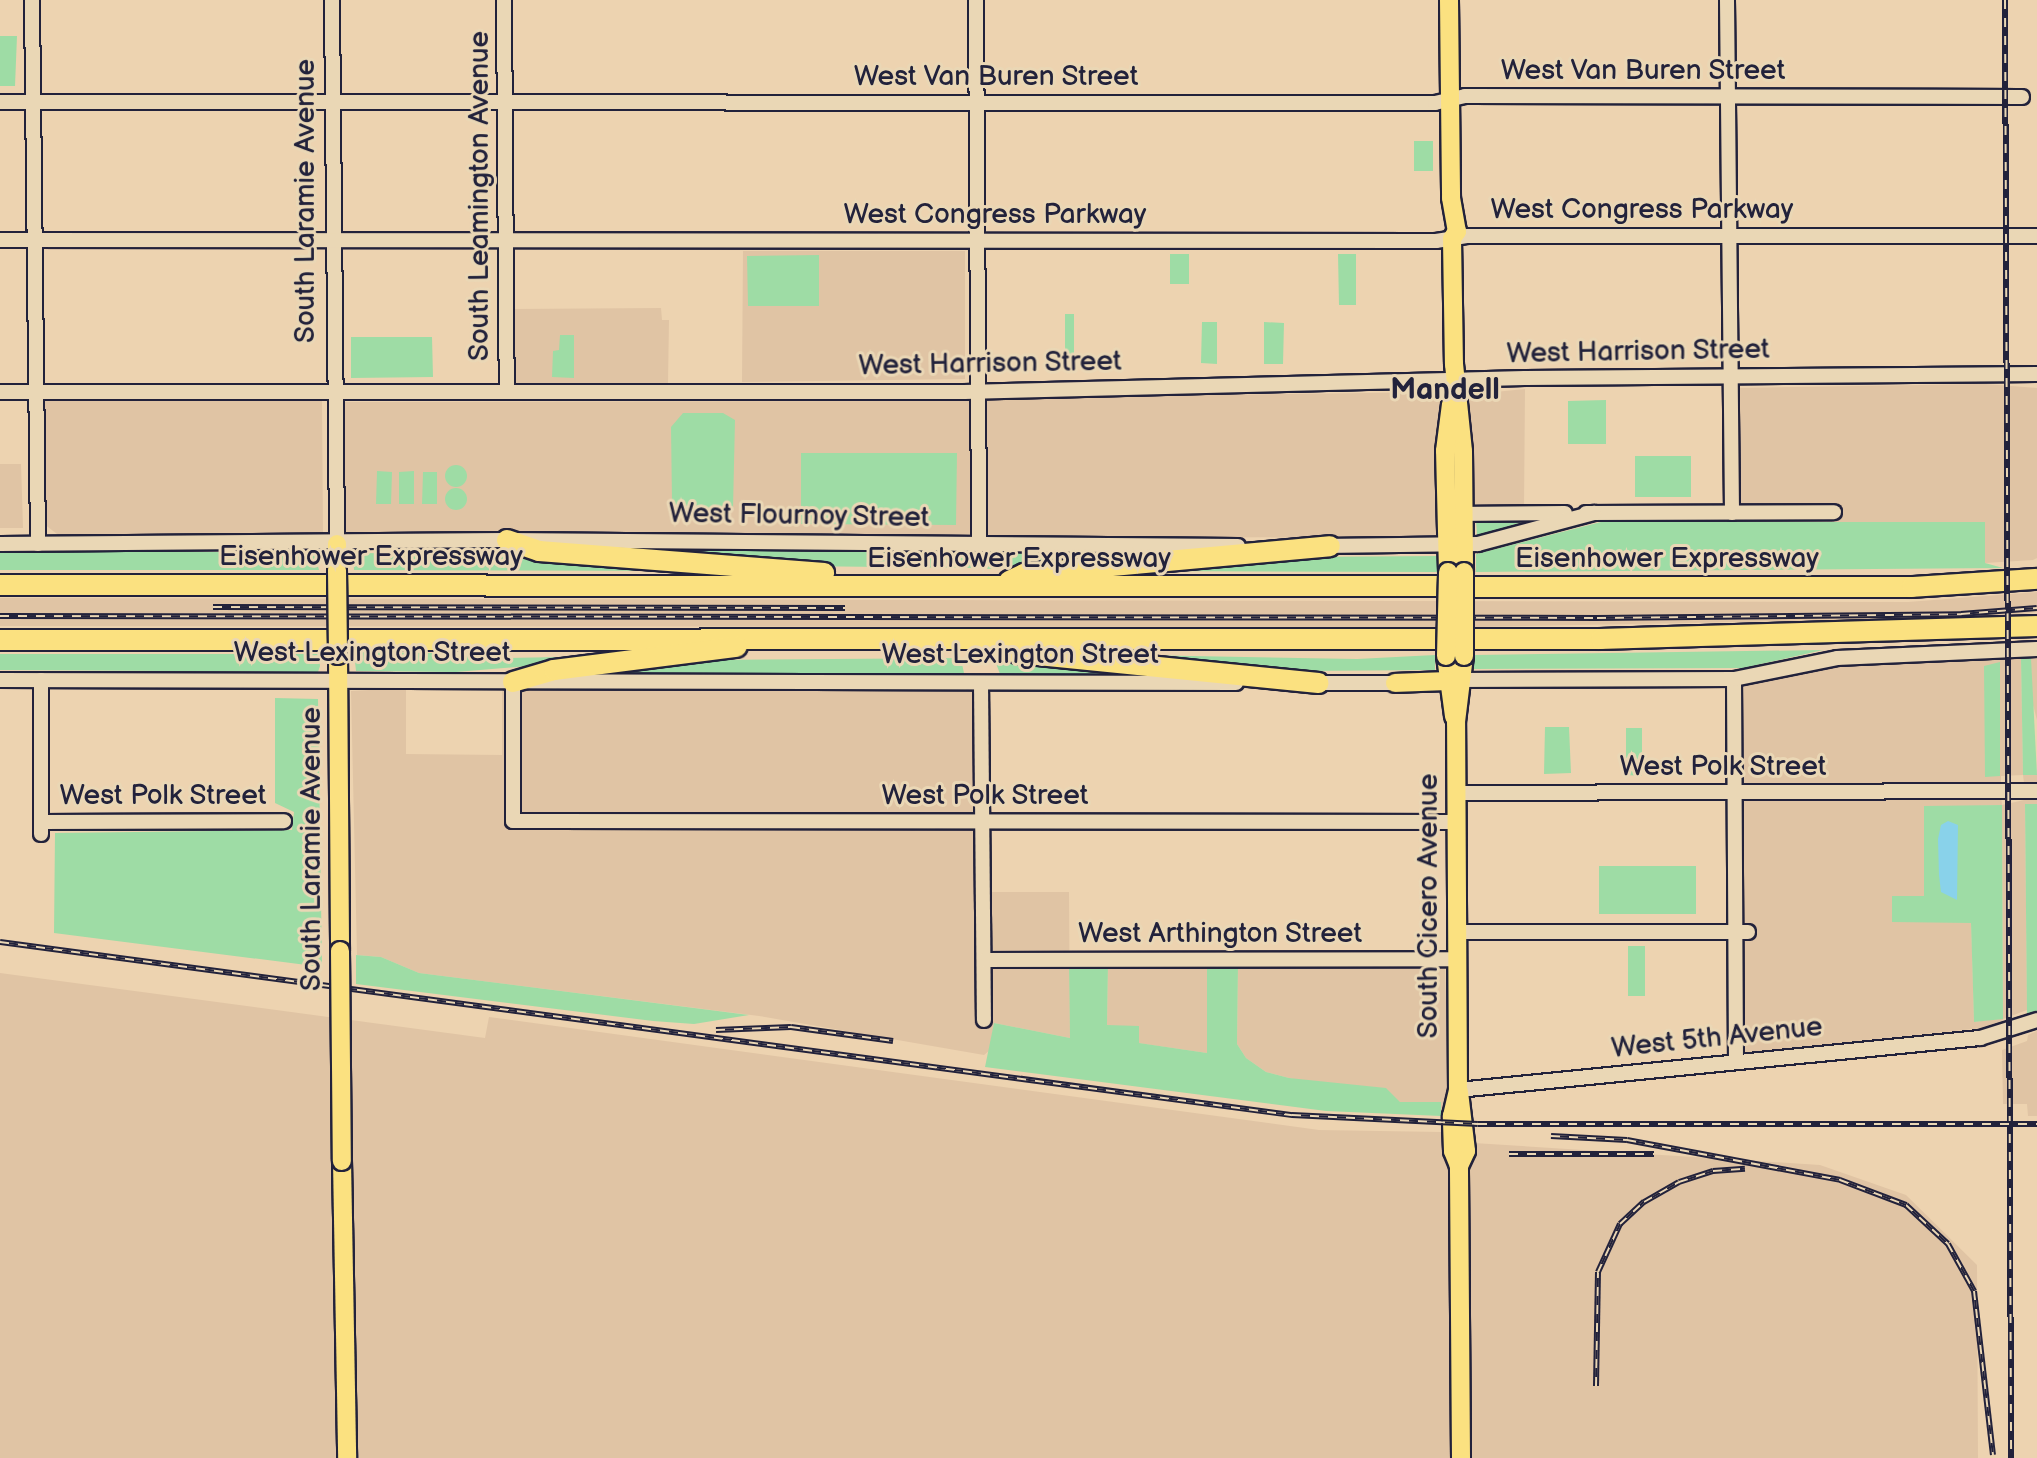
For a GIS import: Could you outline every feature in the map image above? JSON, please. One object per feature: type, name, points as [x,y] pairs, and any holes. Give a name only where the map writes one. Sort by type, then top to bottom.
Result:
[{"type":"highway","points":[[507,540],[539,551],[828,574],[870,586]]},
{"type":"highway","points":[[994,587],[1024,574],[1330,546]]},
{"type":"highway","name":"Eisenhower Expressway","points":[[0,585],[1912,587],[2037,579]]},
{"type":"highway","points":[[0,640],[1586,639],[2037,626]]},
{"type":"highway","points":[[975,639],[1018,653],[1319,683]]},
{"type":"highway","points":[[513,682],[554,670],[722,653],[756,640]]},
{"type":"main road","name":"South Cicero Avenue","points":[[1449,0],[1451,198],[1457,231],[1452,239],[1455,381],[1445,451],[1456,514],[1458,1090],[1466,1128],[1466,1151],[1459,1166],[1461,1458]]},
{"type":"main road","name":"South Laramie Avenue","points":[[337,544],[347,1458]]},
{"type":"main road","name":"West Lexington Street","points":[[1395,683],[1455,680]]},
{"type":"street","points":[[32,0],[38,544]]},
{"type":"street","name":"South Laramie Avenue","points":[[332,0],[337,544]]},
{"type":"street","name":"South Leamington Avenue","points":[[504,0],[507,392]]},
{"type":"street","points":[[976,0],[979,545]]},
{"type":"street","points":[[1727,0],[1732,513]]},
{"type":"street","name":"West Van Buren Street","points":[[0,102],[977,103],[2030,97]]},
{"type":"street","name":"West Congress Parkway","points":[[0,240],[978,241],[2031,236]]},
{"type":"street","name":"West Harrison Street","points":[[0,392],[979,391],[1731,376],[2037,374]]},
{"type":"street","name":"West Flournoy Street","points":[[1456,514],[1834,512]]},
{"type":"street","name":"West Flournoy Street","points":[[0,544],[337,544],[507,540],[1456,546],[1594,513]]},
{"type":"street","name":"West Lexington Street","points":[[1455,680],[1734,679],[1837,658],[2037,649]]},
{"type":"street","points":[[1734,679],[1735,793],[1742,932],[1736,1062]]},
{"type":"street","name":"West Lexington Street","points":[[0,680],[1395,683]]},
{"type":"street","name":"West Polk Street","points":[[41,680],[41,828],[284,821]]},
{"type":"street","name":"West Polk Street","points":[[513,682],[513,821],[1456,822]]},
{"type":"street","points":[[981,683],[984,1020]]},
{"type":"street","name":"West Polk Street","points":[[1456,793],[2037,791]]},
{"type":"street","points":[[1457,932],[1742,932]]},
{"type":"street","name":"West Arthington Street","points":[[984,960],[1457,959]]},
{"type":"street","name":"West 5th Avenue","points":[[1458,1090],[1980,1038],[2037,1020]]},
{"type":"street","name":"West 5th Avenue","points":[[1980,1038],[2002,1041],[2037,1028]]},
{"type":"shaded area","points":[[743,251],[965,251],[965,379],[742,382]]},
{"type":"shaded area","points":[[661,308],[662,320],[669,320],[668,383],[513,386],[512,309]]},
{"type":"shaded area","points":[[1985,384],[2037,388],[2037,558],[1985,563],[1984,522],[1738,522],[1738,388]]},
{"type":"shaded area","points":[[1525,389],[1524,507],[1474,505],[1465,395]]},
{"type":"shaded area","points":[[1440,392],[1442,537],[987,538],[987,398]]},
{"type":"shaded area","points":[[44,400],[322,401],[323,535],[61,537],[44,524]]},
{"type":"shaded area","points":[[971,401],[970,538],[346,533],[343,402]]},
{"type":"shaded area","points":[[0,464],[21,464],[23,528],[0,528]]},
{"type":"shaded area","points":[[2037,592],[2037,612],[2002,617],[1475,627],[0,626],[0,598],[1908,602]]},
{"type":"shaded area","points":[[2037,653],[2037,720],[2021,660],[2023,774],[2037,775],[2037,783],[2024,783],[2023,775],[2001,776],[2001,784],[1741,784],[1741,683],[1846,661],[2004,656],[2005,662]]},
{"type":"shaded area","points":[[406,688],[406,754],[502,755],[502,688],[975,688],[989,892],[1069,892],[1070,1038],[994,1023],[990,1050],[984,1055],[759,1016],[419,973],[381,957],[357,955],[351,691]]},
{"type":"shaded area","points":[[2001,796],[2002,805],[2037,797],[2037,804],[2025,804],[2027,1010],[2003,1019],[2002,1026],[1742,1053],[1740,798]],"holes":[[[2002,805],[2003,1018],[1974,1022],[1971,917],[1977,806]]]},
{"type":"shaded area","points":[[1108,964],[1207,965],[1207,1053],[1138,1043],[1107,1025]]},
{"type":"shaded area","points":[[1238,965],[1445,965],[1449,1116],[1441,1116],[1441,1102],[1400,1102],[1289,1078],[1266,1072],[1246,1058],[1237,1044]]},
{"type":"shaded area","points":[[0,973],[485,1038],[489,1017],[1319,1130],[1441,1132],[1442,1141],[1820,1165],[1906,1195],[1977,1265],[1978,1458],[0,1458]]},
{"type":"shaded area","points":[[2037,1031],[2037,1116],[2028,1116],[2027,1104],[2003,1104],[2002,1050],[2027,1041],[2028,1035]]},
{"type":"green space","points":[[0,36],[17,36],[15,86],[0,86]]},
{"type":"green space","points":[[1414,141],[1433,141],[1433,171],[1414,171]]},
{"type":"green space","points":[[1170,254],[1189,254],[1189,284],[1170,284]]},
{"type":"green space","points":[[1338,254],[1356,254],[1356,305],[1339,305]]},
{"type":"green space","points":[[819,255],[819,306],[748,306],[747,256]]},
{"type":"green space","points":[[1065,314],[1074,314],[1074,364],[1065,364]]},
{"type":"green space","points":[[1202,322],[1217,322],[1217,364],[1201,363]]},
{"type":"green space","points":[[1264,322],[1284,323],[1283,364],[1264,364]]},
{"type":"green space","points":[[560,335],[574,335],[574,378],[552,377],[553,351],[559,350]]},
{"type":"green space","points":[[351,337],[432,337],[433,377],[351,378]]},
{"type":"green space","points":[[1606,400],[1606,444],[1568,444],[1568,401]]},
{"type":"green space","points":[[683,413],[723,413],[735,420],[733,509],[681,512],[672,503],[671,427]]},
{"type":"green space","points":[[801,453],[957,453],[956,525],[801,524]]},
{"type":"green space","points":[[1635,456],[1691,456],[1691,497],[1635,497]]},
{"type":"green space","points":[[456,465],[464,468],[467,476],[464,484],[456,487],[448,484],[445,476],[448,468]]},
{"type":"green space","points":[[377,471],[392,472],[391,504],[376,504]]},
{"type":"green space","points":[[414,471],[414,504],[399,504],[399,472]]},
{"type":"green space","points":[[423,472],[437,472],[437,504],[422,504]]},
{"type":"green space","points":[[456,488],[464,491],[467,499],[464,507],[456,510],[448,507],[445,499],[448,491]]},
{"type":"green space","points":[[1521,519],[1520,523],[1477,535],[1476,520]]},
{"type":"green space","points":[[1601,522],[1985,522],[1985,563],[2003,568],[1476,572],[1476,554]]},
{"type":"green space","points":[[574,548],[965,552],[973,568],[796,566]]},
{"type":"green space","points":[[0,552],[314,552],[319,570],[0,570]]},
{"type":"green space","points":[[995,552],[1217,552],[987,569]]},
{"type":"green space","points":[[353,553],[497,554],[687,571],[354,570]]},
{"type":"green space","points":[[1437,556],[1437,572],[1143,571],[1304,557]]},
{"type":"green space","points":[[1823,650],[1743,668],[1474,669],[1474,655]]},
{"type":"green space","points":[[354,652],[503,654],[505,658],[659,655],[456,672],[356,671]]},
{"type":"green space","points":[[0,654],[319,654],[320,666],[318,672],[0,670]]},
{"type":"green space","points":[[1136,655],[1357,659],[1435,655],[1435,670],[1301,671]]},
{"type":"green space","points":[[970,658],[962,664],[964,673],[589,673],[713,660]]},
{"type":"green space","points":[[994,658],[1013,658],[1226,676],[1000,674]]},
{"type":"green space","points":[[2031,658],[2037,775],[2023,775],[2021,659]]},
{"type":"green space","points":[[2000,662],[2000,776],[1985,777],[1984,666]]},
{"type":"green space","points":[[275,698],[318,699],[322,967],[54,933],[55,833],[292,830],[294,812],[275,803]]},
{"type":"green space","points":[[1545,727],[1569,727],[1571,773],[1544,774]]},
{"type":"green space","points":[[1626,728],[1642,728],[1642,776],[1626,775]]},
{"type":"green space","points":[[2025,804],[2037,804],[2037,1014],[2027,1017]]},
{"type":"green space","points":[[2002,805],[2003,1019],[1974,1022],[1971,923],[1892,922],[1892,896],[1924,896],[1924,806]]},
{"type":"green space","points":[[1599,866],[1696,866],[1696,914],[1599,914]]},
{"type":"green space","points":[[1628,946],[1645,946],[1645,996],[1628,996]]},
{"type":"green space","points":[[356,955],[381,957],[419,973],[749,1015],[694,1024],[653,1021],[356,984]]},
{"type":"green space","points":[[1069,964],[1108,964],[1107,1025],[1139,1026],[1139,1043],[1207,1053],[1207,965],[1238,965],[1237,1044],[1246,1058],[1266,1072],[1289,1078],[1386,1088],[1400,1102],[1441,1102],[1441,1116],[1326,1111],[985,1067],[994,1023],[1070,1038]]},
{"type":"water","points":[[1948,821],[1958,825],[1957,900],[1941,892],[1939,875],[1938,839],[1941,825]]},
{"type":"railway","points":[[2005,0],[2011,1458]]},
{"type":"railway","points":[[213,607],[845,608]]},
{"type":"railway","points":[[0,616],[1597,618],[1961,614],[2037,608]]},
{"type":"railway","points":[[0,942],[1292,1115],[1478,1124],[2037,1124]]},
{"type":"railway","points":[[716,1030],[791,1027],[893,1041]]},
{"type":"railway","points":[[1551,1136],[1627,1140],[1840,1180],[1906,1205],[1948,1244],[1974,1291],[1993,1455]]},
{"type":"railway","points":[[1509,1154],[1654,1154]]},
{"type":"railway","points":[[1596,1386],[1598,1272],[1620,1224],[1644,1202],[1679,1182],[1713,1171],[1745,1169]]},
{"type":"district","name":"Mandell","points":[[1445,390]]}]
